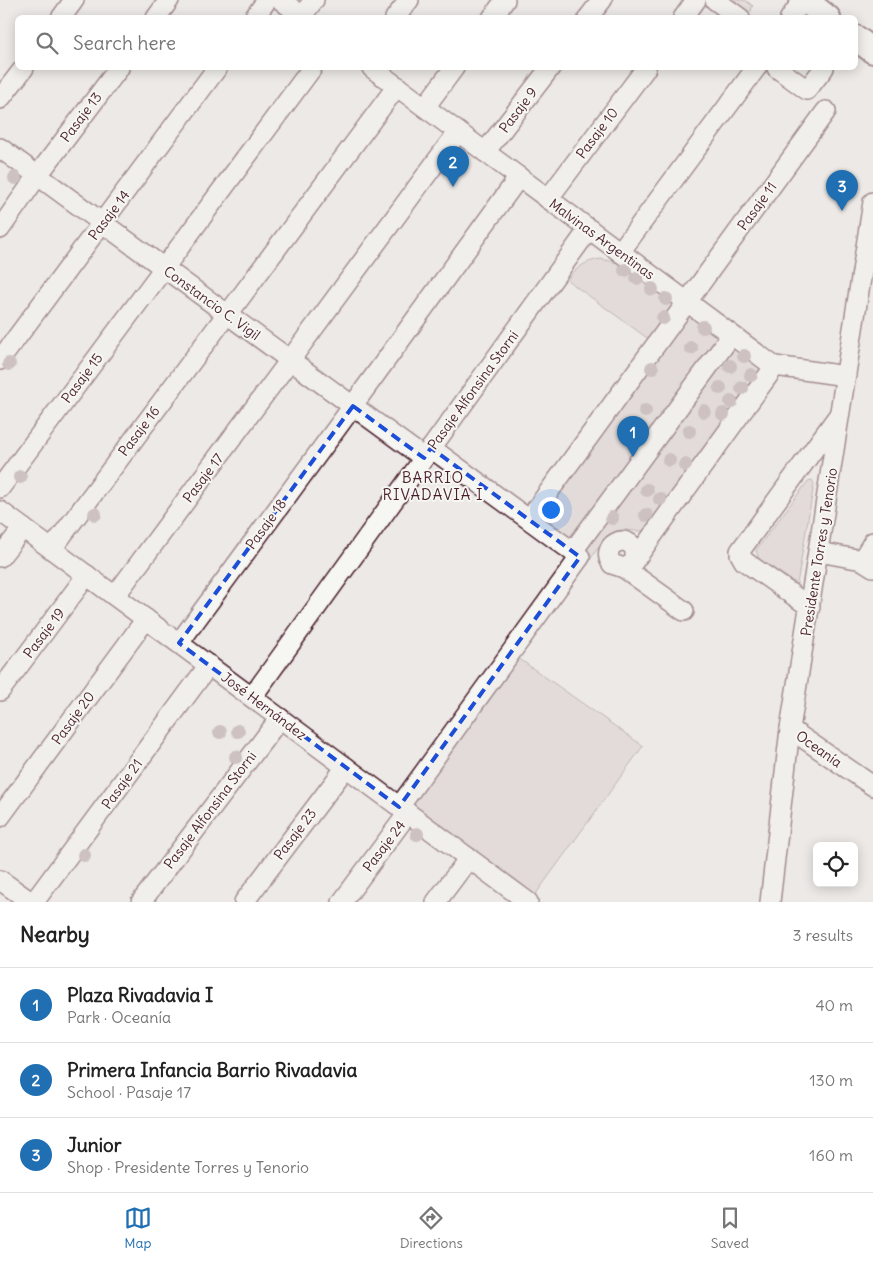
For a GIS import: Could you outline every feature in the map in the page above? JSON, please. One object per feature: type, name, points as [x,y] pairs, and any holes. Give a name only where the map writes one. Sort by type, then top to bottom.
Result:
[{"type":"main road","points":[[804,0],[824,15]]},
{"type":"main road","points":[[858,40],[873,51]]},
{"type":"street","points":[[63,15],[74,0]]},
{"type":"street","points":[[158,15],[169,0]]},
{"type":"street","points":[[256,15],[267,0]]},
{"type":"street","points":[[281,0],[300,15]]},
{"type":"street","points":[[304,15],[314,0]]},
{"type":"street","points":[[398,15],[409,0]]},
{"type":"street","points":[[494,15],[505,0]]},
{"type":"street","points":[[590,15],[602,0]]},
{"type":"street","points":[[685,15],[696,0]]},
{"type":"street","points":[[715,0],[736,15]]},
{"type":"street","points":[[792,15],[804,0]]},
{"type":"street","points":[[0,99],[22,70]]},
{"type":"street","name":"Pasaje 13","points":[[0,229],[117,70]]},
{"type":"street","name":"Pasaje 14","points":[[0,360],[216,70]]},
{"type":"street","name":"Pasaje 15","points":[[0,488],[311,70]]},
{"type":"street","name":"Malvinas Argentinas","points":[[375,70],[775,366],[846,376]]},
{"type":"street","points":[[425,107],[453,70]]},
{"type":"street","name":"Pasaje 9","points":[[485,152],[548,70]]},
{"type":"street","name":"Pasaje 10","points":[[548,199],[645,70]]},
{"type":"street","points":[[620,252],[755,70]]},
{"type":"street","points":[[780,70],[807,90],[822,70]]},
{"type":"street","name":"Pasaje 16","points":[[52,549],[397,86]]},
{"type":"street","name":"Pasaje 11","points":[[529,519],[826,111]]},
{"type":"street","name":"Pasaje 17","points":[[115,596],[458,132]]},
{"type":"street","name":"Constancio C. Vigil","points":[[0,148],[41,171],[103,223],[167,264],[427,453]]},
{"type":"street","name":"Pasaje 18","points":[[179,643],[520,178]]},
{"type":"street","name":"Presidente Torres y Tenorio","points":[[770,902],[790,729],[873,202]]},
{"type":"street","name":"Pasaje Alfonsina Storni","points":[[252,697],[589,229]]},
{"type":"street","name":"Pasaje 24","points":[[342,902],[577,554],[725,344]]},
{"type":"street","points":[[629,564],[652,537],[775,366]]},
{"type":"street","points":[[810,607],[744,561],[740,551],[840,412]]},
{"type":"street","points":[[427,453],[529,519],[577,554]]},
{"type":"street","name":"José Hernández","points":[[0,510],[528,902]]},
{"type":"street","points":[[0,557],[23,528]]},
{"type":"street","points":[[652,537],[639,541],[625,541],[612,544],[608,552],[610,561],[612,564],[629,564],[684,611]]},
{"type":"street","points":[[625,541],[633,546],[635,550],[629,564]]},
{"type":"street","points":[[819,552],[867,564],[873,542]]},
{"type":"street","name":"Pasaje 19","points":[[0,691],[88,575]]},
{"type":"street","name":"Pasaje 20","points":[[0,817],[146,618]]},
{"type":"street","name":"Pasaje 21","points":[[33,902],[209,665]]},
{"type":"street","name":"Pasaje Alfonsina Storni","points":[[141,902],[280,718]]},
{"type":"street","name":"Oceanía","points":[[790,729],[873,786]]},
{"type":"street","name":"Pasaje 23","points":[[244,902],[346,766]]},
{"type":"street","points":[[436,902],[469,858]]},
{"type":"street","points":[[0,880],[33,902]]},
{"type":"highlighted area","points":[[353,406],[424,458],[431,448],[580,557],[399,807],[179,643]]},
{"type":"shaded area","points":[[727,0],[745,0],[753,6],[752,10],[746,14]]},
{"type":"shaded area","points":[[601,259],[618,263],[764,369],[645,530],[621,530],[610,535],[601,544],[587,565],[520,517],[650,340],[567,280],[581,266],[590,261]]},
{"type":"shaded area","points":[[812,480],[814,484],[797,584],[759,559],[756,550],[808,481]]},
{"type":"shaded area","points":[[511,653],[643,746],[530,902],[399,807]]},
{"type":"place","name":"Primera Infancia Barrio Rivadavia","points":[[453,187]]},
{"type":"place","name":"Junior","points":[[842,211]]},
{"type":"place","name":"Plaza Rivadavia I","points":[[633,457]]},
{"type":"district","name":"BARRIO RIVADAVIA I","points":[[433,486]]}]
